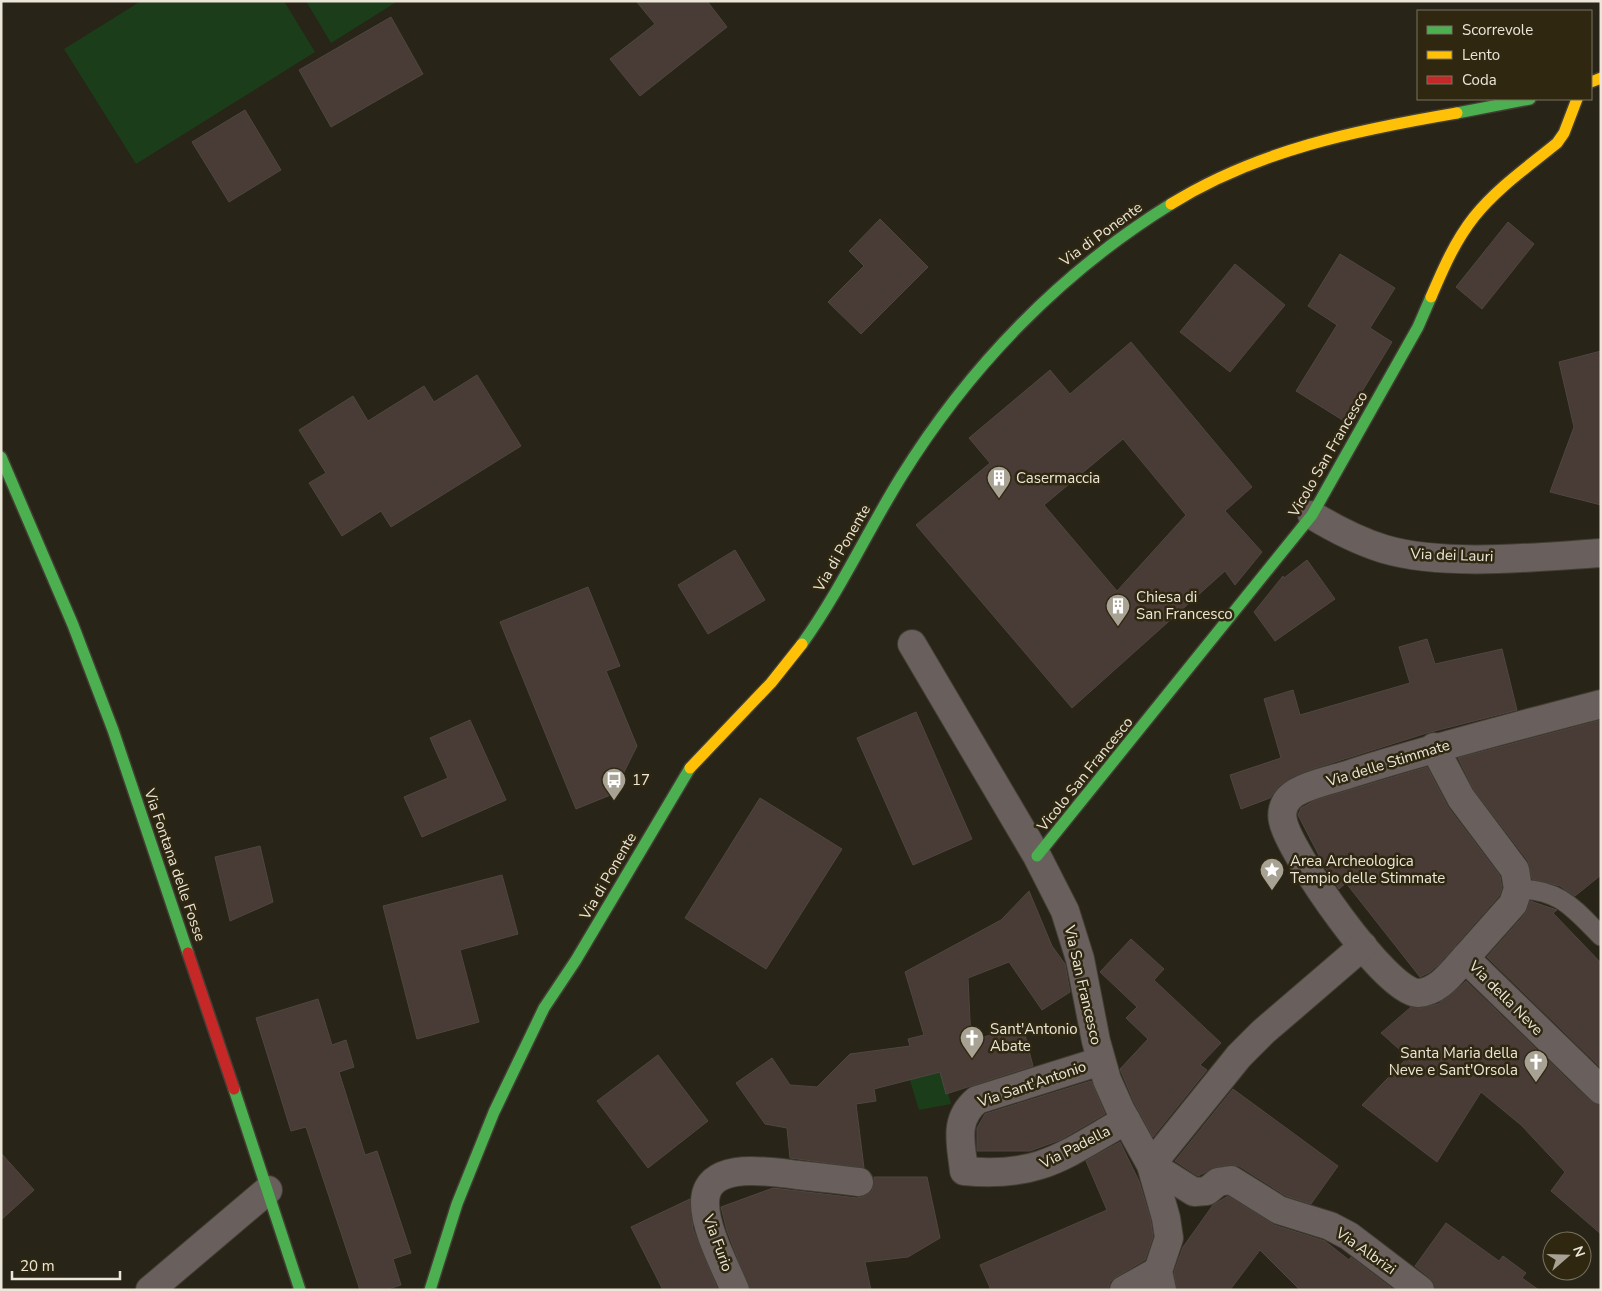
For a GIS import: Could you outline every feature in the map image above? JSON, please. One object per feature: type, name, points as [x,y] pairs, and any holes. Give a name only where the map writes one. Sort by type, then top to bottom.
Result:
[{"type":"main road","name":"Via di Ponente","points":[[430,1290],[457,1204],[494,1112],[544,1008],[576,960],[682,778],[700,754],[757,699],[800,647],[916,454],[970,381],[1006,337],[1068,276],[1113,241],[1161,209],[1235,171],[1281,152],[1331,138],[1525,100]]},
{"type":"main road","name":"Vicolo San Francesco","points":[[1038,856],[1312,514],[1418,327],[1441,272],[1456,244],[1485,203],[1557,143],[1564,133],[1577,100]]},
{"type":"main road","name":"Via Fontana delle Fosse","points":[[1,457],[73,625],[105,707],[300,1290]]},
{"type":"street","name":"Via dei Lauri","points":[[1312,514],[1342,533],[1384,549],[1405,554],[1461,558],[1601,554]]},
{"type":"street","name":"Via San Francesco","points":[[912,644],[1038,856],[1060,898],[1082,966],[1101,1061],[1107,1080],[1126,1120],[1151,1165],[1168,1230],[1167,1248],[1160,1280]]},
{"type":"street","name":"Via delle Stimmate","points":[[1327,900],[1283,823],[1282,813],[1285,803],[1291,796],[1308,788],[1434,748],[1601,704]]},
{"type":"street","points":[[1434,748],[1470,811],[1510,862],[1518,880],[1518,889],[1513,904],[1466,958]]},
{"type":"street","name":"Via della Neve","points":[[1327,900],[1363,946],[1398,984],[1416,993],[1434,989],[1466,958],[1601,1090]]},
{"type":"street","points":[[1151,1165],[1239,1056],[1363,946]]},
{"type":"street","name":"Via Sant'Antonio","points":[[964,1171],[960,1123],[968,1107],[977,1100],[1101,1061]]},
{"type":"street","name":"Via Padella","points":[[964,1171],[998,1173],[1040,1166],[1063,1156],[1126,1120]]},
{"type":"street","name":"Via Albrizi","points":[[1151,1165],[1194,1192],[1207,1190],[1218,1182],[1231,1180],[1279,1210],[1330,1226],[1350,1236],[1420,1290]]},
{"type":"street","name":"Via Furio","points":[[735,1290],[708,1221],[706,1196],[709,1187],[718,1179],[746,1171],[859,1182]]},
{"type":"street","points":[[150,1290],[268,1190]]},
{"type":"street","points":[[1124,1290],[1160,1280]]},
{"type":"lane","points":[[1518,889],[1541,890],[1560,898],[1601,936]]},
{"type":"green space","points":[[141,1],[284,1],[315,52],[136,164],[64,49]]},
{"type":"green space","points":[[306,1],[398,1],[331,43]]},
{"type":"green space","points":[[934,1041],[951,1104],[919,1110],[901,1051]]},
{"type":"building","points":[[636,1],[707,1],[727,27],[640,96],[610,59],[655,24]]},
{"type":"building","points":[[391,17],[423,74],[331,127],[299,70]]},
{"type":"building","points":[[245,110],[281,170],[229,202],[192,142]]},
{"type":"building","points":[[880,219],[928,267],[861,334],[828,302],[864,266],[849,251]]},
{"type":"building","points":[[1508,222],[1534,244],[1482,309],[1456,287]]},
{"type":"building","points":[[1340,254],[1395,288],[1370,328],[1392,342],[1344,421],[1296,391],[1337,325],[1308,306]]},
{"type":"building","points":[[1235,264],[1285,305],[1230,372],[1180,332]]},
{"type":"building","name":"Casermaccia","points":[[1131,342],[1252,487],[1225,511],[1262,552],[1235,585],[1225,571],[1072,708],[916,525],[990,463],[969,438],[1050,370],[1070,394]],"holes":[[[1123,439],[1186,515],[1117,591],[1044,505]]]},
{"type":"building","points":[[1601,351],[1601,505],[1550,492],[1574,427],[1559,362]]},
{"type":"building","points":[[477,375],[521,446],[391,527],[381,511],[342,536],[309,483],[326,473],[299,430],[353,396],[368,421],[424,386],[434,402]]},
{"type":"building","points":[[735,550],[765,600],[708,634],[678,585]]},
{"type":"building","points":[[1307,560],[1335,599],[1275,641],[1254,612],[1283,576],[1284,578]]},
{"type":"building","points":[[588,587],[620,666],[606,671],[637,746],[613,794],[576,809],[500,622]]},
{"type":"building","points":[[1427,639],[1435,664],[1502,649],[1517,710],[1427,733],[1306,771],[1280,785],[1270,798],[1241,809],[1230,775],[1281,758],[1264,699],[1293,690],[1300,715],[1410,683],[1399,647]]},
{"type":"building","points":[[916,712],[972,839],[913,865],[857,738]]},
{"type":"building","points":[[470,720],[506,800],[422,837],[404,797],[448,778],[430,738]]},
{"type":"building","points":[[1601,720],[1601,875],[1575,896],[1560,886],[1532,879],[1528,861],[1474,790],[1458,758]]},
{"type":"building","points":[[1427,767],[1448,807],[1500,876],[1502,888],[1499,896],[1439,964],[1430,972],[1420,977],[1346,883],[1339,889],[1326,869],[1298,815],[1301,808],[1316,800]]},
{"type":"building","points":[[760,798],[842,849],[766,969],[685,918]]},
{"type":"building","points":[[260,846],[273,902],[230,921],[215,857]]},
{"type":"building","points":[[502,875],[518,934],[460,950],[479,1022],[417,1039],[383,906]]},
{"type":"building","points":[[1029,891],[1052,946],[1065,964],[1070,992],[1042,1010],[1009,962],[968,978],[971,1040],[1023,1027],[1033,1066],[946,1094],[940,1072],[874,1089],[876,1101],[856,1104],[864,1168],[790,1158],[787,1128],[765,1124],[736,1083],[772,1058],[790,1085],[817,1087],[850,1054],[910,1046],[908,1039],[924,1035],[905,972],[1001,920]]},
{"type":"building","points":[[1530,901],[1557,910],[1553,913],[1601,963],[1601,1068],[1487,957],[1525,914]]},
{"type":"building","points":[[1131,939],[1164,969],[1154,980],[1221,1043],[1200,1065],[1207,1070],[1153,1137],[1134,1102],[1120,1069],[1148,1039],[1126,1018],[1137,1007],[1100,972]]},
{"type":"building","points":[[1466,981],[1590,1101],[1601,1105],[1601,1234],[1551,1191],[1565,1172],[1521,1125],[1481,1092],[1437,1162],[1362,1105],[1408,1057],[1381,1033],[1411,1007],[1420,1008],[1438,1004]]},
{"type":"building","points":[[318,999],[332,1045],[346,1040],[354,1067],[339,1072],[365,1155],[377,1151],[411,1253],[393,1259],[401,1285],[385,1290],[360,1290],[306,1127],[291,1131],[256,1018]]},
{"type":"building","points":[[658,1055],[708,1121],[648,1168],[597,1101]]},
{"type":"building","points":[[1091,1081],[1105,1114],[1060,1140],[1030,1151],[977,1151],[977,1128],[985,1114]]},
{"type":"building","points":[[1233,1089],[1338,1166],[1311,1204],[1286,1196],[1239,1166],[1216,1167],[1198,1176],[1175,1161]]},
{"type":"building","points":[[1120,1142],[1139,1181],[1151,1221],[1153,1237],[1145,1260],[1116,1277],[1110,1282],[1108,1290],[991,1290],[980,1265],[1107,1210],[1086,1161]]},
{"type":"building","points":[[1,1153],[34,1190],[1,1220]]},
{"type":"building","points":[[874,1177],[927,1177],[940,1238],[908,1257],[865,1262],[871,1290],[750,1290],[727,1231],[721,1207],[773,1188],[857,1198],[865,1196],[872,1191]]},
{"type":"building","points":[[1228,1196],[1274,1225],[1325,1241],[1349,1260],[1351,1257],[1394,1290],[1300,1290],[1260,1250],[1230,1290],[1177,1290],[1174,1272],[1183,1247],[1213,1205]]},
{"type":"building","points":[[690,1199],[693,1229],[718,1290],[663,1290],[631,1227]]},
{"type":"building","points":[[1446,1223],[1499,1261],[1503,1256],[1526,1273],[1522,1278],[1539,1290],[1435,1290],[1430,1278],[1415,1266]]},
{"type":"traffic: fast","points":[[1457,113],[1525,100]]},
{"type":"traffic: fast","points":[[802,644],[829,603],[901,477],[928,436],[987,360],[1055,291],[1092,260],[1171,204]]},
{"type":"traffic: fast","points":[[1037,856],[1312,515],[1418,327],[1431,297]]},
{"type":"traffic: fast","points":[[1,457],[73,625],[113,730],[188,953]]},
{"type":"traffic: fast","points":[[430,1290],[457,1204],[494,1112],[544,1008],[576,960],[690,768]]},
{"type":"traffic: fast","points":[[234,1089],[300,1290]]},
{"type":"traffic: slow","points":[[1592,82],[1601,78]]},
{"type":"traffic: slow","points":[[1431,297],[1450,255],[1467,226],[1483,206],[1503,187],[1557,143],[1564,133],[1577,100]]},
{"type":"traffic: slow","points":[[1171,204],[1204,185],[1238,169],[1273,156],[1346,135],[1457,113]]},
{"type":"traffic: slow","points":[[690,768],[771,683],[802,644]]},
{"type":"traffic: jam","points":[[188,953],[234,1089]]},
{"type":"place","name":"Casermaccia","points":[[999,499]]},
{"type":"place","name":"Chiesa di San Francesco","points":[[1118,627]]},
{"type":"place","name":"17","points":[[614,801]]},
{"type":"place","name":"Area Archeologica Tempio delle Stimmate","points":[[1272,891]]},
{"type":"place","name":"Sant'Antonio Abate","points":[[972,1059]]},
{"type":"place","name":"Santa Maria della Neve e Sant'Orsola","points":[[1536,1083]]}]
